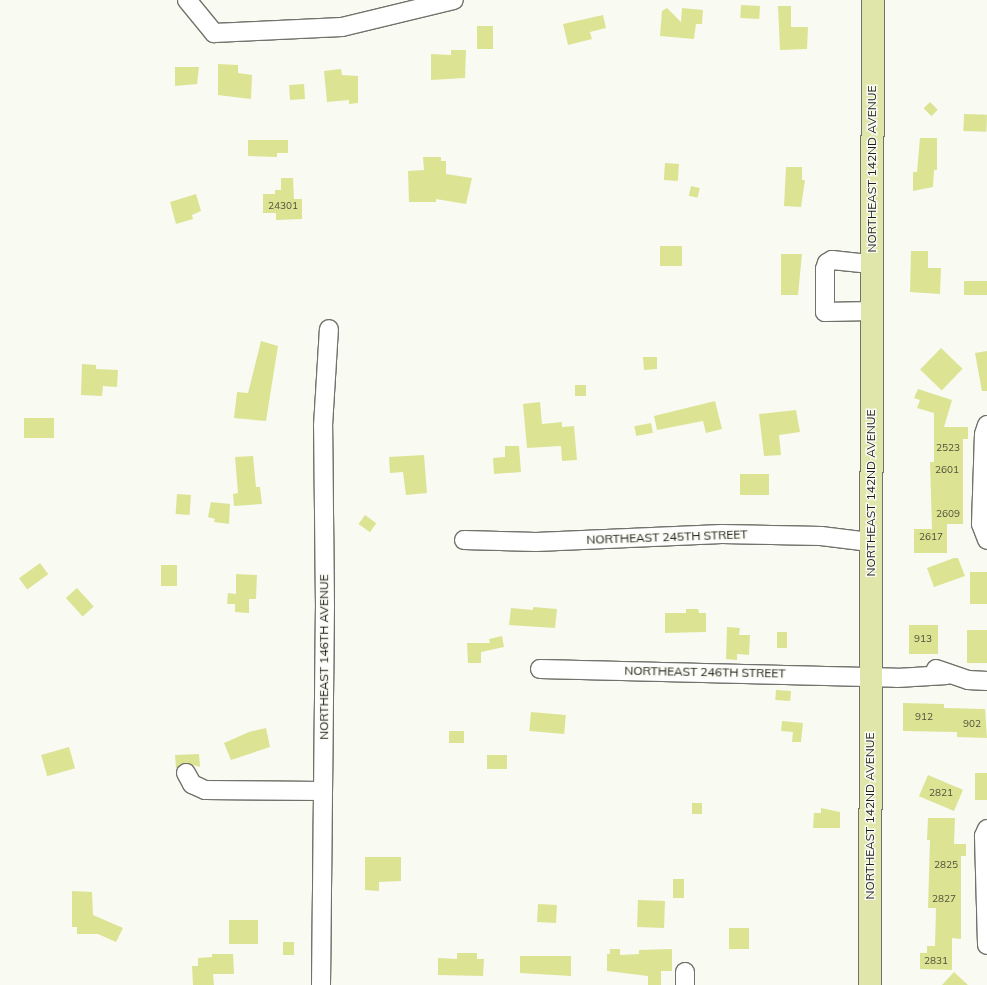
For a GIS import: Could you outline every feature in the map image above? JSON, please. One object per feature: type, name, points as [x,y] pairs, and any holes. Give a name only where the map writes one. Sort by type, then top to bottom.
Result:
[{"type":"main road","name":"NORTHEAST 142ND AVENUE","points":[[870,985],[870,542],[873,0]]},
{"type":"street","points":[[187,0],[214,33],[342,27],[454,0]]},
{"type":"street","points":[[871,311],[825,312],[825,269],[827,263],[832,260],[872,264]]},
{"type":"street","name":"NORTHEAST 146TH AVENUE","points":[[321,985],[325,607],[323,426],[329,329]]},
{"type":"street","points":[[987,425],[984,434],[981,524],[987,539]]},
{"type":"street","name":"NORTHEAST 245TH STREET","points":[[464,540],[536,542],[722,534],[821,536],[870,542]]},
{"type":"street","name":"NORTHEAST 246TH STREET","points":[[540,669],[871,675],[897,678],[947,675],[987,681]]},
{"type":"street","points":[[186,773],[192,784],[205,790],[323,791]]},
{"type":"street","points":[[987,829],[984,836],[987,945]]},
{"type":"building","points":[[741,5],[760,6],[759,19],[740,18]]},
{"type":"building","points":[[778,6],[791,6],[791,27],[808,27],[807,49],[780,50]]},
{"type":"building","points":[[667,8],[681,22],[682,8],[703,10],[702,24],[696,24],[694,39],[660,36],[662,11]]},
{"type":"building","points":[[603,15],[606,28],[590,32],[592,39],[568,45],[563,24]]},
{"type":"building","points":[[477,26],[493,26],[493,49],[477,49]]},
{"type":"building","points":[[451,50],[466,50],[465,78],[431,80],[431,54],[451,55]]},
{"type":"building","points":[[218,64],[238,65],[238,73],[252,75],[251,99],[218,95]]},
{"type":"building","points":[[175,67],[199,67],[197,84],[175,86]]},
{"type":"building","points":[[341,69],[342,75],[358,76],[358,103],[349,104],[349,100],[327,102],[324,71]]},
{"type":"building","points":[[304,84],[305,99],[290,100],[289,85]]},
{"type":"building","points":[[930,102],[938,110],[931,116],[924,108]]},
{"type":"building","points":[[964,114],[987,115],[986,132],[963,131]]},
{"type":"building","points":[[920,138],[937,138],[937,170],[934,170],[933,187],[913,191],[913,172],[917,172]]},
{"type":"building","points":[[248,140],[288,140],[288,153],[277,153],[277,157],[248,156]]},
{"type":"building","points":[[423,157],[441,157],[441,161],[446,161],[446,174],[472,178],[466,204],[436,199],[436,202],[409,202],[408,171],[424,170]]},
{"type":"building","points":[[665,163],[679,164],[678,181],[664,180]]},
{"type":"building","points":[[786,167],[802,167],[802,180],[805,180],[801,207],[784,206]]},
{"type":"building","points":[[281,178],[293,178],[294,199],[302,199],[302,219],[276,220],[276,213],[263,213],[263,194],[275,194],[275,190],[281,190]]},
{"type":"building","points":[[691,186],[700,188],[698,198],[689,196]]},
{"type":"building","points":[[196,194],[201,211],[192,215],[193,219],[176,224],[170,202]]},
{"type":"building","points":[[660,246],[682,246],[682,266],[660,266]]},
{"type":"building","points":[[911,251],[928,251],[928,268],[941,268],[940,294],[910,292]]},
{"type":"building","points":[[781,254],[802,254],[798,295],[781,295]]},
{"type":"building","points":[[964,281],[987,281],[987,295],[964,295]]},
{"type":"building","points":[[261,341],[278,346],[266,421],[234,418],[237,392],[248,393]]},
{"type":"building","points":[[941,348],[963,369],[942,390],[920,370]]},
{"type":"building","points":[[987,351],[987,391],[982,391],[975,353]]},
{"type":"building","points":[[643,357],[657,357],[657,369],[644,370]]},
{"type":"building","points":[[82,364],[96,365],[96,369],[118,370],[117,387],[103,386],[102,396],[81,395]]},
{"type":"building","points":[[575,385],[586,385],[586,396],[575,396]]},
{"type":"building","points":[[918,389],[952,400],[944,427],[968,427],[968,439],[963,439],[963,524],[947,524],[947,553],[914,553],[914,529],[932,529],[930,462],[934,462],[934,413],[917,408],[920,400],[914,398]]},
{"type":"building","points":[[715,401],[722,429],[706,433],[703,421],[657,430],[654,416]]},
{"type":"building","points":[[540,402],[542,424],[562,422],[562,427],[574,426],[577,460],[562,461],[561,446],[527,448],[523,404]]},
{"type":"building","points":[[796,410],[800,432],[779,435],[781,455],[764,456],[759,414]]},
{"type":"building","points":[[24,418],[54,418],[54,438],[24,438]]},
{"type":"building","points":[[651,423],[653,433],[636,436],[634,426]]},
{"type":"building","points":[[505,446],[519,446],[521,472],[494,474],[493,458],[505,457]]},
{"type":"building","points":[[424,455],[427,493],[406,495],[403,472],[390,473],[389,457]]},
{"type":"building","points":[[253,456],[256,487],[260,487],[262,504],[234,506],[233,494],[238,493],[235,457]]},
{"type":"building","points":[[740,474],[769,474],[769,495],[740,495]]},
{"type":"building","points":[[177,494],[191,495],[190,515],[176,514]]},
{"type":"building","points":[[211,502],[230,504],[229,524],[214,522],[215,519],[208,517]]},
{"type":"building","points":[[365,515],[376,523],[370,532],[359,524]]},
{"type":"building","points":[[954,558],[958,558],[965,576],[934,587],[927,568]]},
{"type":"building","points":[[40,563],[48,574],[27,590],[19,578]]},
{"type":"building","points":[[161,565],[177,565],[177,586],[161,586]]},
{"type":"building","points":[[970,572],[987,572],[987,604],[970,604]]},
{"type":"building","points":[[236,574],[257,575],[256,599],[249,599],[249,613],[235,612],[235,604],[227,604],[228,593],[236,594]]},
{"type":"building","points":[[77,588],[94,607],[83,617],[66,598]]},
{"type":"building","points":[[533,607],[557,609],[555,628],[509,625],[511,608],[533,610]]},
{"type":"building","points":[[686,609],[698,609],[699,613],[706,613],[706,632],[665,633],[665,613],[686,613]]},
{"type":"building","points":[[909,625],[938,625],[938,654],[909,654]]},
{"type":"building","points":[[727,627],[740,628],[739,635],[750,635],[749,655],[737,654],[737,660],[726,659]]},
{"type":"building","points":[[967,630],[987,630],[987,663],[967,663]]},
{"type":"building","points":[[777,632],[787,632],[787,648],[777,648]]},
{"type":"building","points":[[502,636],[504,647],[481,652],[481,663],[468,663],[467,643],[490,643],[489,639]]},
{"type":"building","points":[[776,690],[791,691],[790,701],[775,700]]},
{"type":"building","points":[[903,703],[944,704],[944,708],[985,709],[987,738],[957,737],[957,732],[903,731]]},
{"type":"building","points":[[531,712],[566,715],[564,734],[529,731]]},
{"type":"building","points":[[782,721],[803,723],[801,742],[792,742],[793,732],[781,731]]},
{"type":"building","points":[[266,728],[270,747],[231,760],[224,743],[249,732]]},
{"type":"building","points":[[449,731],[464,731],[464,743],[449,743]]},
{"type":"building","points":[[69,747],[75,768],[47,776],[41,755]]},
{"type":"building","points":[[199,754],[200,767],[186,763],[176,768],[175,755]]},
{"type":"building","points":[[487,755],[507,755],[507,769],[487,769]]},
{"type":"building","points":[[975,773],[987,773],[987,800],[975,800]]},
{"type":"building","points":[[928,775],[963,790],[954,811],[919,796]]},
{"type":"building","points":[[692,803],[702,803],[702,814],[692,814]]},
{"type":"building","points":[[821,808],[840,812],[840,828],[813,828],[814,813],[821,813]]},
{"type":"building","points":[[928,818],[955,818],[954,844],[966,844],[966,856],[961,856],[961,939],[952,938],[952,970],[920,969],[920,953],[927,953],[927,946],[935,946],[936,908],[928,908],[930,840],[927,840]]},
{"type":"building","points":[[365,857],[401,857],[401,881],[379,882],[379,891],[365,890]]},
{"type":"building","points":[[673,879],[684,879],[684,898],[673,898]]},
{"type":"building","points":[[72,891],[92,892],[93,915],[123,928],[116,942],[98,934],[77,934],[77,927],[72,927]]},
{"type":"building","points":[[638,900],[665,901],[664,928],[637,927]]},
{"type":"building","points":[[538,904],[557,905],[556,923],[537,922]]},
{"type":"building","points":[[229,920],[258,920],[258,944],[229,944]]},
{"type":"building","points":[[729,928],[749,928],[749,949],[729,949]]},
{"type":"building","points":[[283,942],[294,942],[294,955],[283,955]]},
{"type":"building","points":[[610,949],[620,949],[620,955],[639,954],[639,950],[672,949],[672,971],[661,971],[661,985],[648,985],[648,976],[607,971],[607,954],[610,954]]},
{"type":"building","points":[[457,953],[477,953],[477,959],[484,959],[483,976],[438,975],[438,958],[457,959]]},
{"type":"building","points":[[212,954],[233,954],[234,974],[213,974],[214,985],[193,985],[192,966],[198,966],[198,958],[212,957]]},
{"type":"building","points":[[520,956],[571,956],[571,976],[520,973]]},
{"type":"building","points":[[954,972],[968,985],[942,985]]}]
